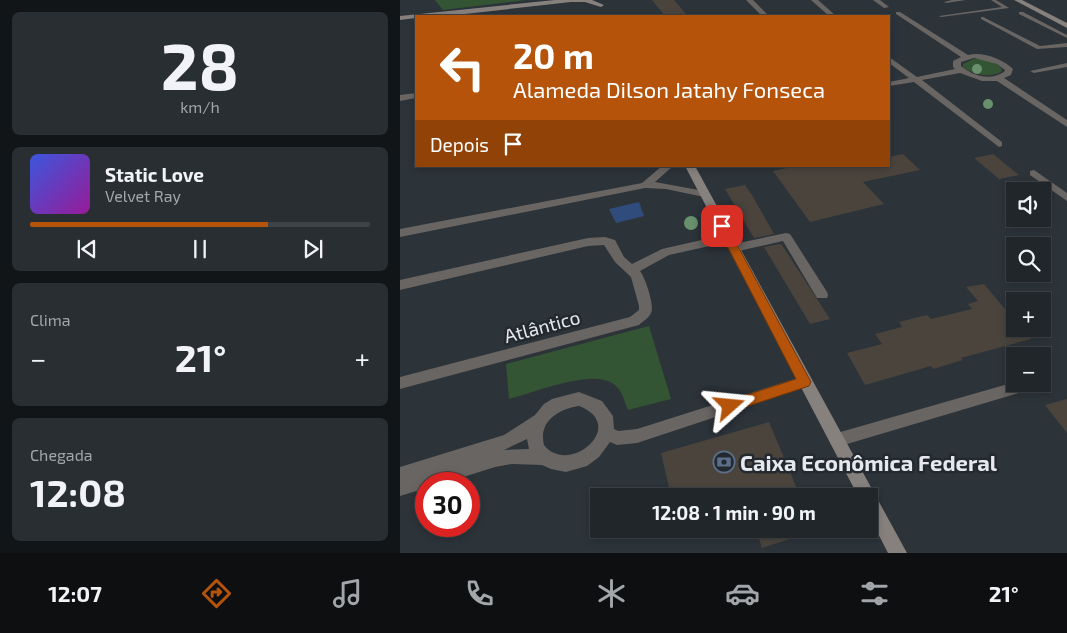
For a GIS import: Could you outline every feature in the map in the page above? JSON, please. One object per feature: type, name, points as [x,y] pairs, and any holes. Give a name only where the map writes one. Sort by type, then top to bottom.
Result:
[{"type":"street","points":[[431,15],[545,0]]},
{"type":"street","points":[[441,15],[571,0],[600,2],[604,12]]},
{"type":"street","points":[[749,0],[765,15]]},
{"type":"street","points":[[814,0],[832,15]]},
{"type":"street","points":[[876,0],[886,7]]},
{"type":"street","points":[[1018,0],[1067,26]]},
{"type":"street","points":[[898,14],[966,57]]},
{"type":"street","points":[[400,19],[415,17]]},
{"type":"street","points":[[400,19],[415,18]]},
{"type":"street","points":[[890,84],[960,71],[982,78],[998,78],[1008,73],[1006,65],[983,57],[966,57],[957,61],[957,67],[960,71]]},
{"type":"street","points":[[890,60],[999,144]]},
{"type":"street","points":[[1034,71],[1067,65]]},
{"type":"street","points":[[998,78],[1067,124]]},
{"type":"street","points":[[400,98],[415,96]]},
{"type":"street","points":[[645,185],[667,167]]},
{"type":"street","points":[[690,167],[804,382],[863,488]]},
{"type":"street","points":[[1034,173],[1067,198]]},
{"type":"street","points":[[400,233],[645,185],[704,194]]},
{"type":"street","points":[[631,270],[666,252],[786,237],[822,295]]},
{"type":"street","name":"Atlântico","points":[[400,285],[598,240],[611,243],[619,259],[637,275],[646,306],[645,312],[634,321],[400,383]]},
{"type":"street","points":[[606,433],[617,438],[637,436],[804,382]]},
{"type":"street","points":[[837,440],[1006,391]]},
{"type":"street","points":[[400,475],[508,441],[540,421],[557,404],[580,399],[590,401],[599,406],[605,413],[608,423],[606,433],[595,451],[574,462],[563,463],[553,462],[537,450],[535,430],[540,421]]},
{"type":"street","points":[[400,488],[494,459],[512,456],[544,457]]},
{"type":"street","points":[[878,516],[898,553]]},
{"type":"lane","points":[[946,2],[964,0]]},
{"type":"lane","points":[[941,16],[1007,8],[993,0]]},
{"type":"lane","points":[[1021,13],[1067,37]]},
{"type":"lane","points":[[983,18],[1039,48],[1067,45]]},
{"type":"green space","points":[[435,0],[527,0],[443,10]]},
{"type":"green space","points":[[974,59],[993,62],[1002,69],[1001,72],[981,75],[963,67],[963,64]]},
{"type":"green space","points":[[649,326],[671,399],[628,410],[622,395],[615,385],[602,379],[590,379],[561,383],[509,399],[506,364]]},
{"type":"water","points":[[639,202],[644,216],[616,223],[609,209]]},
{"type":"building","points":[[652,0],[674,0],[686,14],[676,15],[664,15]]},
{"type":"building","points":[[903,154],[920,170],[863,182],[884,204],[810,222],[773,171],[791,167],[890,167],[890,157]]},
{"type":"building","points":[[993,154],[1019,175],[999,179],[974,158]]},
{"type":"building","points":[[745,185],[774,234],[754,238],[725,189]]},
{"type":"building","points":[[780,244],[830,319],[810,324],[764,247]]},
{"type":"building","points":[[984,284],[1006,310],[1006,337],[1029,337],[1031,339],[961,358],[963,360],[933,369],[931,366],[865,385],[847,353],[882,344],[875,334],[902,327],[899,322],[927,315],[931,319],[972,309],[968,304],[978,301],[966,287]]},
{"type":"building","points":[[1067,399],[1067,433],[1045,405]]},
{"type":"building","points":[[769,422],[797,488],[669,488],[661,453]]},
{"type":"building","points":[[759,538],[793,538],[762,548]]},
{"type":"place","name":"Caixa Econômica Federal","points":[[724,462]]},
{"type":"route","points":[[722,226],[804,382],[730,406]]}]
